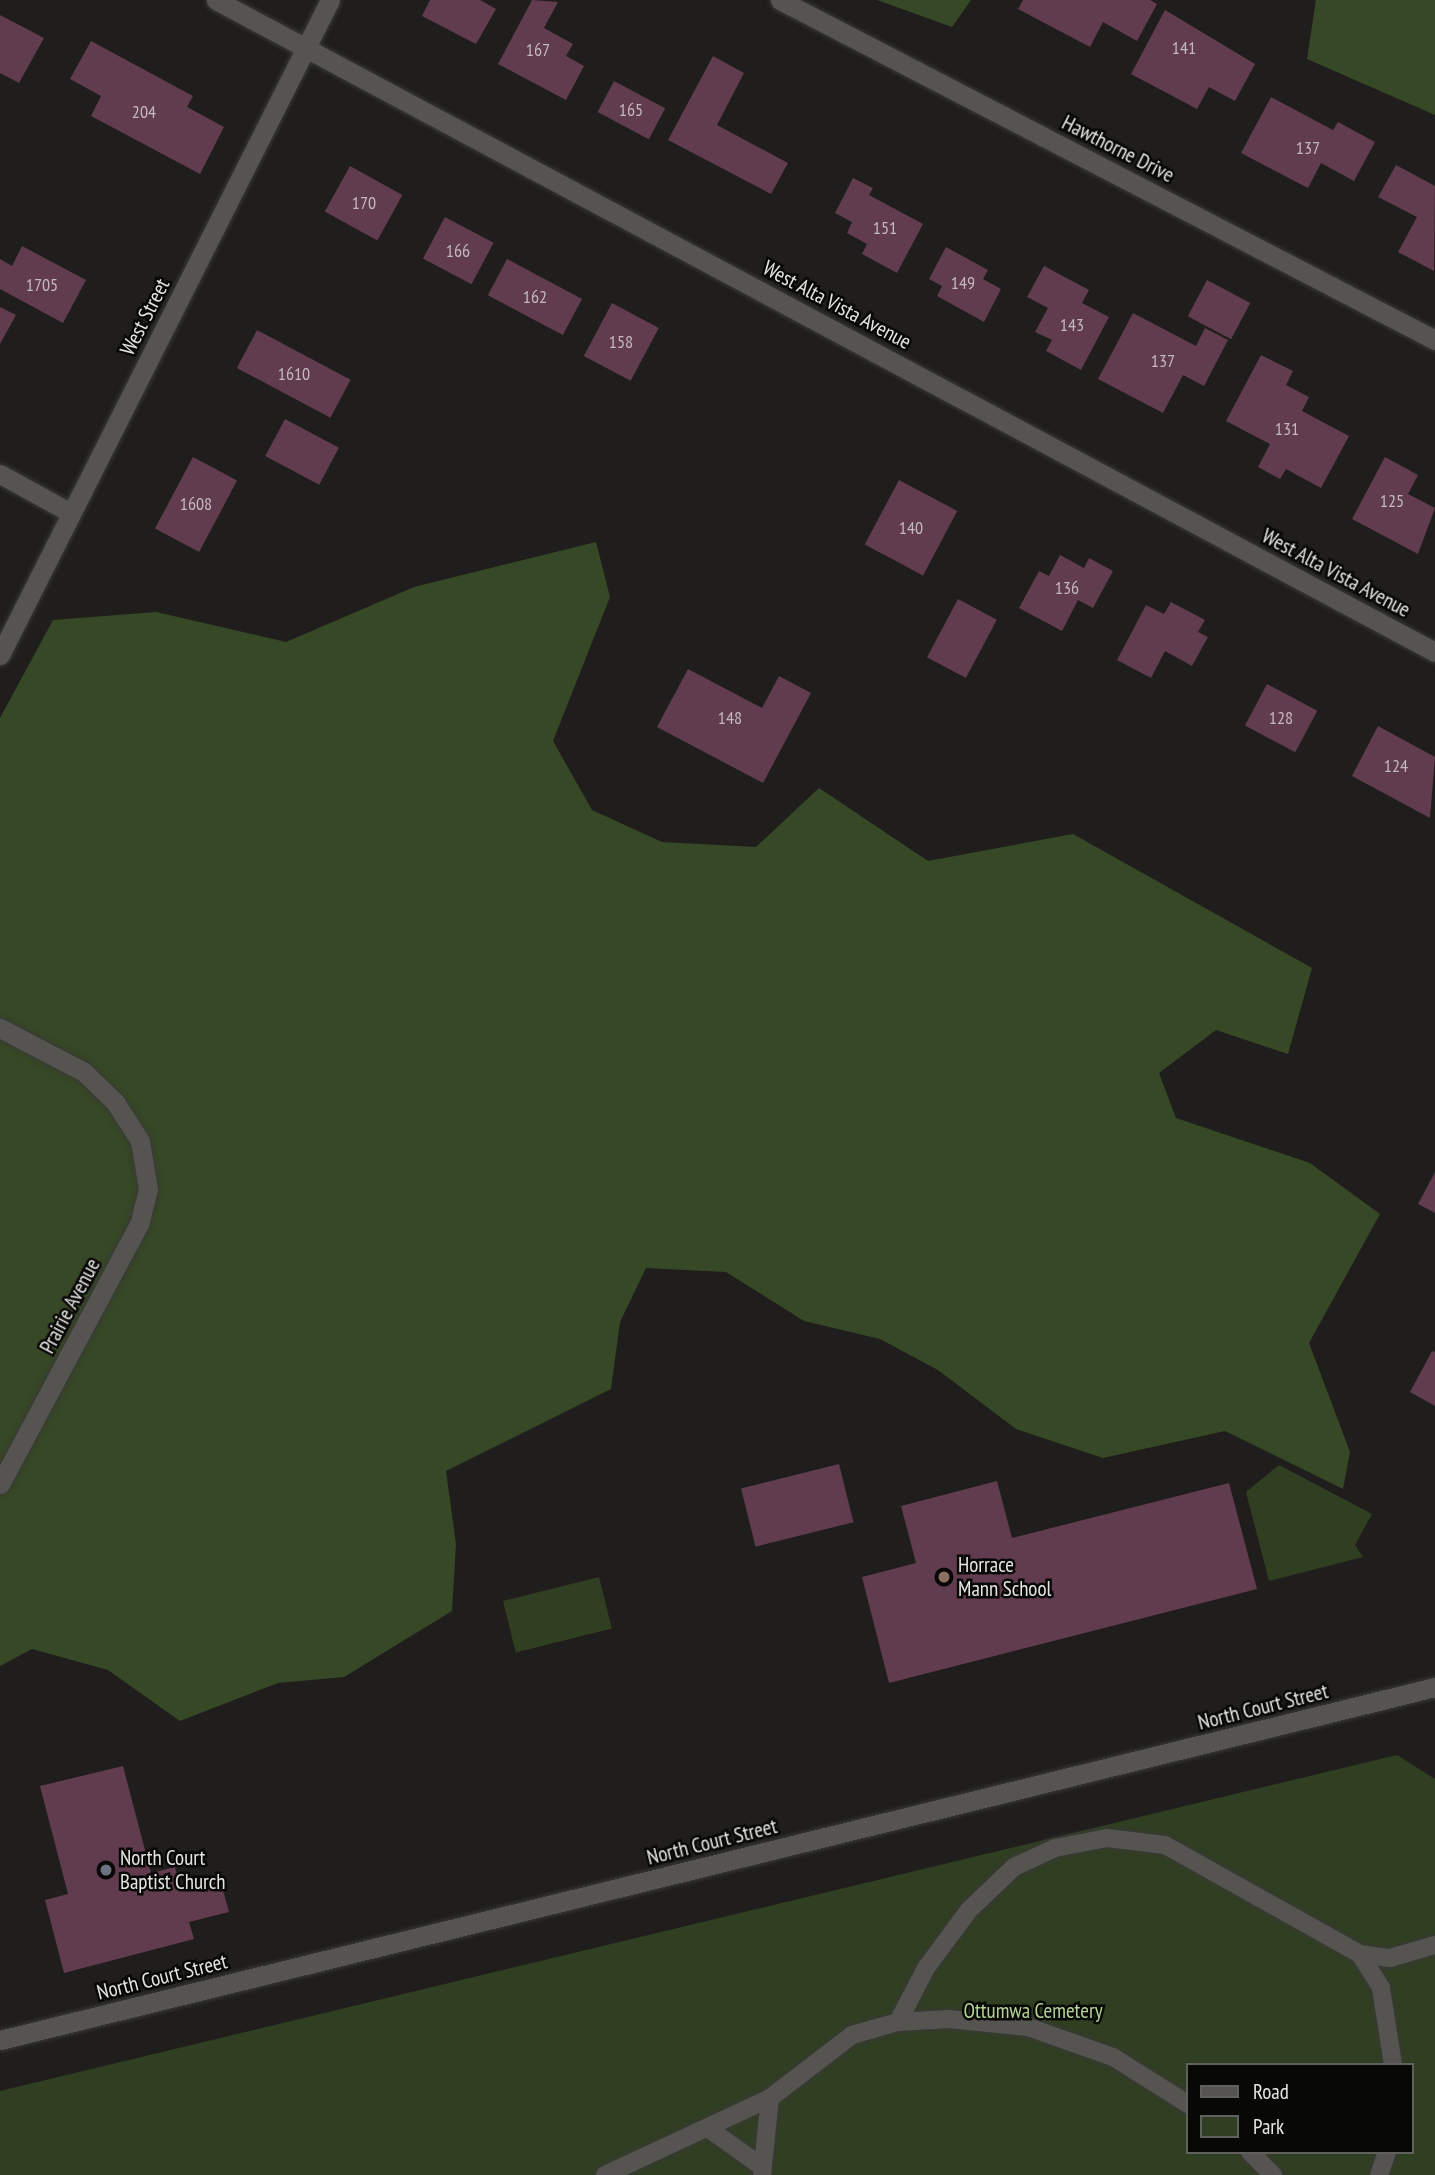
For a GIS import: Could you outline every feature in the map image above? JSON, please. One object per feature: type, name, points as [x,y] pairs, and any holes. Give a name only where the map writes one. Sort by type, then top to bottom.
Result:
[{"type":"street","name":"West Alta Vista Avenue","points":[[216,0],[308,46],[1435,652]]},
{"type":"street","name":"West Street","points":[[0,655],[330,0]]},
{"type":"street","name":"Hawthorne Drive","points":[[780,0],[1435,340]]},
{"type":"street","points":[[0,474],[71,513]]},
{"type":"street","name":"Prairie Avenue","points":[[0,1028],[84,1072],[115,1102],[140,1141],[148,1189],[139,1224],[0,1484]]},
{"type":"street","name":"North Court Street","points":[[0,2040],[1433,1690]]},
{"type":"lane","points":[[898,2022],[947,1939],[1014,1867],[1055,1848],[1107,1838],[1164,1845],[1360,1954],[1403,1954],[1435,1945]]},
{"type":"lane","points":[[1360,1954],[1381,1988],[1393,2063]]},
{"type":"lane","points":[[1381,1988],[1403,1954]]},
{"type":"lane","points":[[605,2175],[709,2129],[770,2098],[852,2035],[898,2022],[949,2019],[1028,2027],[1113,2057],[1186,2103]]},
{"type":"lane","points":[[762,2171],[770,2098]]},
{"type":"lane","points":[[709,2129],[762,2171]]},
{"type":"lane","points":[[1252,2154],[1273,2175]]},
{"type":"lane","points":[[1379,2175],[1386,2154]]},
{"type":"green space","points":[[877,0],[971,0],[952,27]]},
{"type":"green space","points":[[1316,0],[1435,0],[1435,115],[1307,59]]},
{"type":"green space","points":[[596,542],[610,597],[553,741],[592,810],[662,842],[756,847],[819,788],[928,861],[1073,834],[1312,968],[1288,1054],[1216,1030],[1159,1073],[1176,1118],[1310,1163],[1380,1214],[1309,1343],[1350,1452],[1343,1489],[1225,1431],[1103,1458],[1016,1429],[938,1370],[880,1339],[804,1321],[726,1272],[646,1268],[620,1322],[611,1389],[446,1471],[456,1544],[452,1611],[344,1677],[278,1683],[180,1721],[108,1670],[32,1649],[0,1666],[0,718],[53,620],[156,612],[286,642],[414,587]]},
{"type":"green space","points":[[1279,1465],[1372,1514],[1355,1545],[1363,1557],[1269,1581],[1246,1492]]},
{"type":"green space","points":[[599,1577],[612,1628],[516,1652],[503,1601]]},
{"type":"green space","name":"Ottumwa Cemetery","points":[[1397,1755],[1435,1779],[1435,2175],[0,2175],[0,2091]]},
{"type":"building","points":[[430,0],[480,0],[496,9],[476,44],[422,16]]},
{"type":"building","points":[[532,0],[558,2],[544,28],[573,44],[566,56],[584,66],[566,100],[498,64]]},
{"type":"building","points":[[1023,0],[1150,0],[1157,4],[1137,41],[1103,22],[1090,47],[1018,9]]},
{"type":"building","points":[[1165,10],[1255,64],[1235,101],[1209,87],[1197,109],[1131,74]]},
{"type":"building","points":[[0,15],[44,38],[19,83],[0,73]]},
{"type":"building","points":[[91,41],[193,96],[187,107],[224,127],[200,174],[91,116],[101,96],[70,79]]},
{"type":"building","points":[[713,56],[744,73],[717,125],[788,163],[771,194],[668,140]]},
{"type":"building","points":[[614,81],[665,108],[649,139],[598,112]]},
{"type":"building","points":[[1271,97],[1333,130],[1338,122],[1375,142],[1354,181],[1321,163],[1308,188],[1241,153]]},
{"type":"building","points":[[1396,165],[1435,186],[1434,271],[1398,252],[1417,217],[1378,197]]},
{"type":"building","points":[[350,166],[402,195],[377,241],[325,211]]},
{"type":"building","points":[[853,178],[873,188],[869,195],[923,224],[897,273],[862,254],[867,244],[847,233],[852,222],[835,213]]},
{"type":"building","points":[[445,217],[494,243],[471,284],[423,258]]},
{"type":"building","points":[[22,246],[86,280],[63,323],[0,289],[0,259],[12,266]]},
{"type":"building","points":[[946,247],[988,270],[983,279],[1001,289],[984,322],[937,296],[942,286],[929,279]]},
{"type":"building","points":[[507,259],[582,299],[563,335],[488,295]]},
{"type":"building","points":[[1044,266],[1089,290],[1082,303],[1109,317],[1081,370],[1046,351],[1052,340],[1035,332],[1048,308],[1027,297]]},
{"type":"building","points":[[1207,280],[1250,303],[1231,339],[1188,316]]},
{"type":"building","points":[[612,303],[659,328],[631,381],[584,356]]},
{"type":"building","points":[[0,307],[16,315],[0,344]]},
{"type":"building","points":[[1133,313],[1196,346],[1205,328],[1228,340],[1204,386],[1183,375],[1163,413],[1098,379]]},
{"type":"building","points":[[257,330],[351,380],[330,418],[237,368]]},
{"type":"building","points":[[1261,355],[1293,371],[1286,385],[1309,397],[1302,411],[1349,436],[1321,488],[1286,469],[1280,479],[1258,467],[1270,444],[1226,421]]},
{"type":"building","points":[[285,419],[339,448],[319,485],[265,456]]},
{"type":"building","points":[[193,457],[237,480],[199,552],[155,529]]},
{"type":"building","points":[[1385,457],[1418,475],[1408,494],[1435,508],[1418,554],[1352,519]]},
{"type":"building","points":[[899,480],[957,511],[923,575],[865,544]]},
{"type":"building","points":[[1060,555],[1084,568],[1089,558],[1113,571],[1093,608],[1078,600],[1062,631],[1019,608],[1039,571],[1049,576]]},
{"type":"building","points":[[958,599],[997,620],[966,678],[927,657]]},
{"type":"building","points":[[1171,602],[1205,620],[1198,632],[1208,637],[1192,666],[1165,651],[1151,678],[1117,660],[1146,605],[1164,614]]},
{"type":"building","points":[[688,669],[762,708],[779,676],[811,693],[763,783],[657,727]]},
{"type":"building","points":[[1267,684],[1317,711],[1295,752],[1245,725]]},
{"type":"building","points":[[1378,726],[1435,757],[1430,818],[1352,776]]},
{"type":"building","points":[[1435,1172],[1435,1213],[1418,1204]]},
{"type":"building","points":[[1432,1351],[1435,1352],[1435,1406],[1410,1392]]},
{"type":"building","points":[[839,1464],[854,1522],[756,1547],[741,1488]]},
{"type":"building","points":[[997,1481],[1012,1538],[1229,1483],[1257,1589],[889,1683],[862,1577],[916,1563],[901,1506]]},
{"type":"building","name":"North Court Baptist Church","points":[[123,1766],[151,1873],[175,1867],[180,1885],[219,1876],[229,1912],[189,1922],[194,1939],[64,1973],[45,1900],[68,1894],[40,1786]]},
{"type":"place","name":"Horrace Mann School","points":[[944,1577]]},
{"type":"place","name":"North Court Baptist Church","points":[[106,1870]]}]
